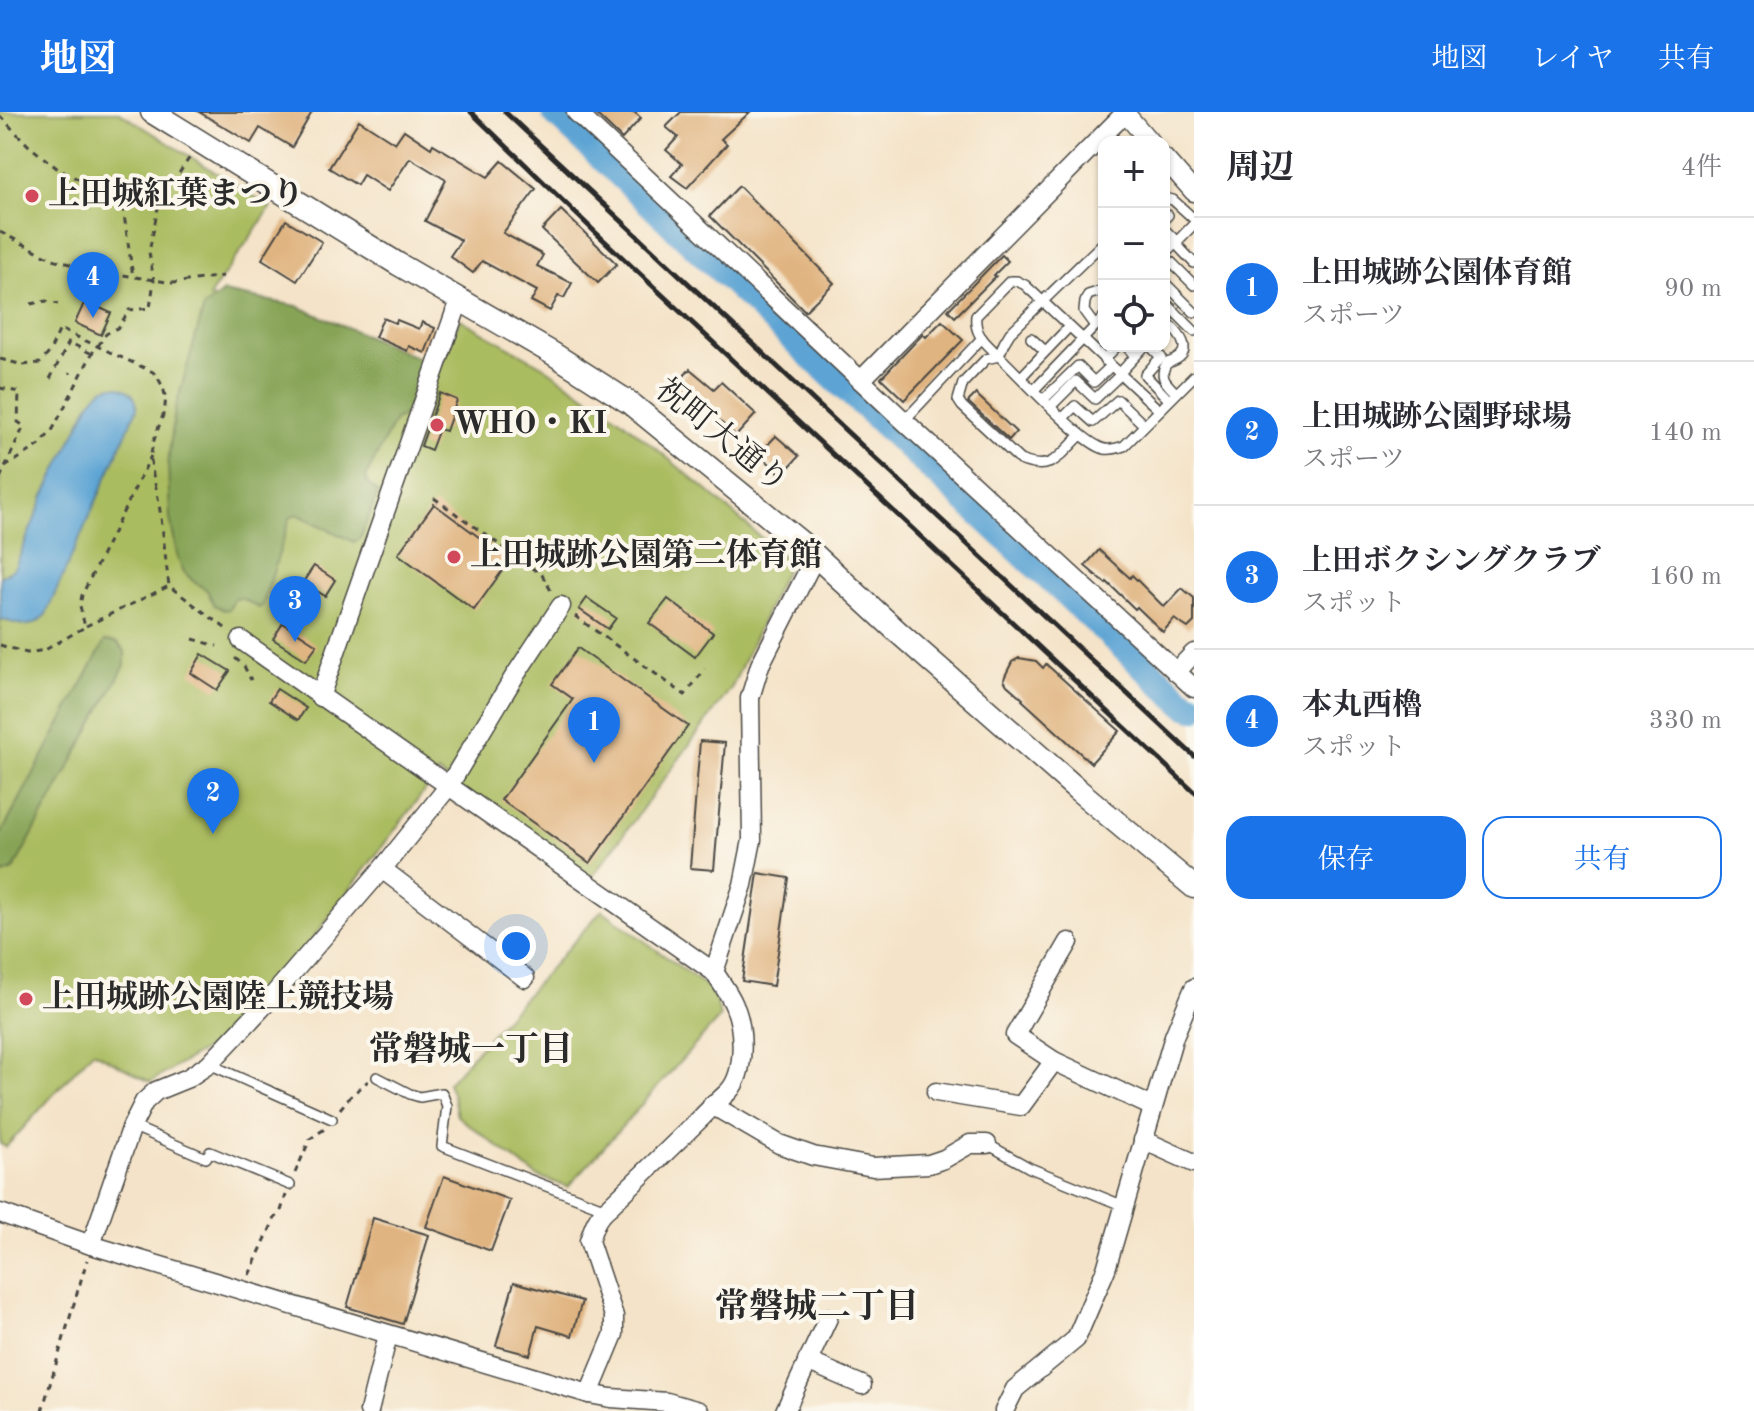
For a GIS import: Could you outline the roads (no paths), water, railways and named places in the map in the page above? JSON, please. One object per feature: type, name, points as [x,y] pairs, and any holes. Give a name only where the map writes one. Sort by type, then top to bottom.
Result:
[{"type":"street","name":"祝町大通り","points":[[152,112],[630,403],[816,555],[911,644],[1194,887]]},
{"type":"street","points":[[576,112],[904,421],[1194,688]]},
{"type":"street","points":[[861,380],[1125,113],[1145,136]]},
{"type":"street","points":[[1170,165],[1194,192]]},
{"type":"street","points":[[320,697],[460,298]]},
{"type":"street","points":[[714,972],[743,885],[752,840],[750,698],[760,665],[816,555]]},
{"type":"street","points":[[91,1245],[132,1126],[144,1102],[156,1091],[188,1078],[209,1064],[269,1000],[382,869],[448,787],[561,606]]},
{"type":"street","points":[[238,649],[320,697],[714,972],[734,1003],[739,1019],[742,1054],[731,1089],[600,1213],[589,1241],[614,1316],[614,1334],[589,1394]]},
{"type":"street","points":[[1176,672],[1194,653]]},
{"type":"street","points":[[382,869],[525,978]]},
{"type":"street","points":[[1069,942],[1015,1035],[1054,1061],[1153,1107]]},
{"type":"street","points":[[1004,1411],[1015,1389],[1076,1339],[1106,1269],[1174,1036],[1194,988]]},
{"type":"street","points":[[936,1092],[1021,1106],[1054,1061]]},
{"type":"street","points":[[712,1105],[779,1144],[813,1156],[873,1167],[929,1164],[970,1144],[987,1144]]},
{"type":"street","points":[[1143,1140],[1194,1163]]},
{"type":"street","points":[[0,1213],[91,1245],[589,1394],[667,1402],[699,1411]]},
{"type":"street","points":[[785,1411],[828,1318]]},
{"type":"street","points":[[369,1411],[388,1335]]},
{"type":"street","points":[[807,1361],[862,1385]]},
{"type":"lane","points":[[1170,199],[1194,221],[1170,249]]},
{"type":"lane","points":[[1170,236],[1194,263]]},
{"type":"lane","points":[[999,356],[1010,333],[1098,251]]},
{"type":"lane","points":[[1170,261],[1194,285]]},
{"type":"lane","points":[[1159,410],[1025,285],[1010,281],[976,316],[975,326],[999,356],[1081,435],[1104,449],[1124,446],[1194,376]]},
{"type":"lane","points":[[1170,288],[1194,312]]},
{"type":"lane","points":[[1095,326],[1084,311],[1088,295],[1098,292]]},
{"type":"lane","points":[[1170,307],[1194,331]]},
{"type":"lane","points":[[1170,320],[1176,313]]},
{"type":"lane","points":[[1034,390],[1098,323]]},
{"type":"lane","points":[[1021,377],[1069,327]]},
{"type":"lane","points":[[1170,327],[1188,344],[1186,355],[1179,361],[1167,363],[1162,375],[1172,397]]},
{"type":"lane","points":[[904,421],[982,338]]},
{"type":"lane","points":[[1031,338],[1045,351]]},
{"type":"lane","points":[[1048,403],[1078,366],[1094,382],[1114,352]]},
{"type":"lane","points":[[1131,352],[1135,356]]},
{"type":"lane","points":[[1048,403],[1076,381],[1095,399],[1140,352]]},
{"type":"lane","points":[[1155,352],[1161,357],[1145,375],[1172,397]]},
{"type":"lane","points":[[999,356],[986,359],[963,383],[958,400],[962,406],[1020,460],[1031,464],[1042,466],[1053,461],[1081,435]]},
{"type":"lane","points":[[1063,418],[1075,406],[1093,422],[1118,400],[1144,425]]},
{"type":"lane","points":[[209,1064],[332,1119]]},
{"type":"lane","points":[[377,1077],[420,1097],[442,1093],[447,1106],[442,1146],[606,1209]]},
{"type":"lane","points":[[132,1126],[206,1158],[210,1152],[290,1185]]},
{"type":"lane","points":[[987,1144],[1030,1168],[1124,1206]]},
{"type":"water","points":[[112,386],[130,392],[137,409],[46,614],[30,625],[0,619],[0,577],[16,565],[44,496],[90,403],[102,389]]},
{"type":"waterway","points":[[555,112],[1172,692],[1194,707]]},
{"type":"railway","points":[[471,112],[594,231],[1194,792]]},
{"type":"railway","points":[[505,112],[1194,756]]},
{"type":"place","name":"上田城紅葉まつり","points":[[32,196]]},
{"type":"place","name":"本丸西櫓","points":[[93,318]]},
{"type":"place","name":"WHO・KI","points":[[437,425]]},
{"type":"place","name":"上田城跡公園第二体育館","points":[[454,557]]},
{"type":"place","name":"上田ボクシングクラブ","points":[[295,642]]},
{"type":"place","name":"上田城跡公園体育館","points":[[594,763]]},
{"type":"place","name":"上田城跡公園野球場","points":[[213,834]]},
{"type":"place","name":"上田城跡公園陸上競技場","points":[[26,999]]},
{"type":"district","name":"常磐城一丁目","points":[[471,1051]]},
{"type":"district","name":"常磐城二丁目","points":[[817,1308]]}]
